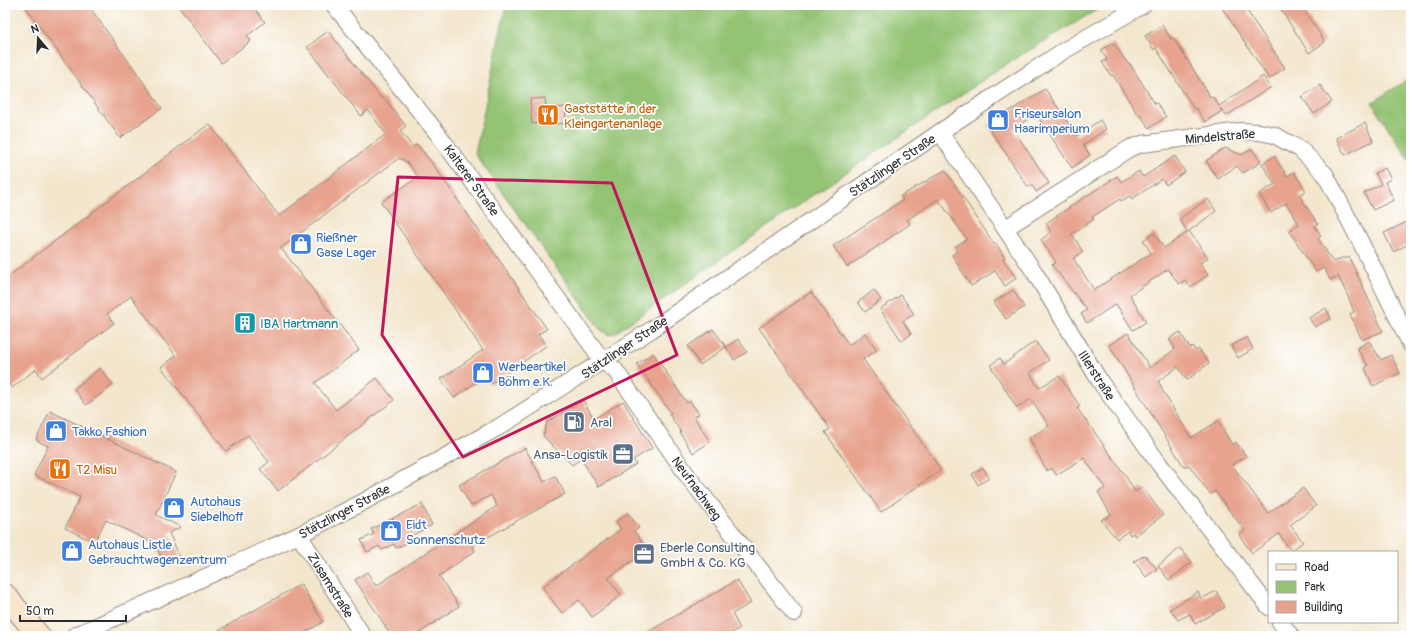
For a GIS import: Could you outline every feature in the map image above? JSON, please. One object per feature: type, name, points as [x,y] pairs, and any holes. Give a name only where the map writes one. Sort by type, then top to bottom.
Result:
[{"type":"street","name":"Kalterer Straße","points":[[334,5],[438,134],[603,361]]},
{"type":"street","name":"Stätzlinger Straße","points":[[74,636],[299,535],[471,442],[603,361],[940,132],[1060,53],[1143,5]]},
{"type":"street","name":"Mindelstraße","points":[[1006,228],[1130,148],[1142,144],[1241,131],[1274,135],[1300,149],[1325,174],[1360,240],[1411,345]]},
{"type":"street","name":"Illerstraße","points":[[940,132],[1006,228],[1101,383],[1165,471],[1268,606]]},
{"type":"street","name":"Neufnachweg","points":[[603,361],[615,370],[687,475],[794,613]]},
{"type":"street","name":"Zusamstraße","points":[[299,535],[363,636]]},
{"type":"street","points":[[5,596],[39,636]]},
{"type":"street","points":[[1281,623],[1291,636]]},
{"type":"highlighted area","points":[[398,177],[612,183],[677,355],[463,457],[382,335]]},
{"type":"green space","points":[[506,5],[1105,5],[1008,63],[807,199],[615,333],[609,335],[600,329],[475,154]]},
{"type":"green space","points":[[1411,77],[1411,163],[1372,103]]},
{"type":"building","points":[[24,5],[88,5],[162,108],[120,138]]},
{"type":"building","points":[[178,5],[252,5],[265,22],[247,36],[251,41],[221,63]]},
{"type":"building","points":[[1220,5],[1243,5],[1285,68],[1269,79]]},
{"type":"building","points":[[1278,5],[1301,5],[1325,42],[1309,53]]},
{"type":"building","points":[[1162,25],[1171,39],[1173,37],[1211,98],[1213,97],[1219,106],[1263,76],[1271,87],[1226,116],[1220,108],[1222,111],[1205,122],[1196,108],[1194,109],[1156,48],[1154,50],[1145,36]]},
{"type":"building","points":[[328,31],[382,99],[384,98],[406,126],[400,131],[413,147],[417,144],[437,170],[547,329],[538,334],[546,346],[491,384],[485,376],[454,398],[441,379],[483,350],[381,202],[418,177],[407,162],[399,158],[281,248],[359,350],[315,383],[336,410],[377,378],[394,400],[278,491],[260,469],[269,462],[248,435],[226,451],[161,367],[176,356],[131,296],[107,314],[114,323],[42,378],[36,369],[12,388],[5,379],[5,279],[209,124],[279,216],[386,134],[368,110],[361,116],[307,47]]},
{"type":"building","points":[[1113,43],[1129,65],[1130,64],[1155,104],[1157,103],[1166,117],[1149,128],[1140,114],[1138,115],[1113,75],[1111,76],[1102,62],[1107,60],[1101,50]]},
{"type":"building","points":[[1320,85],[1332,102],[1314,114],[1302,97]]},
{"type":"building","points":[[1045,89],[1077,136],[1100,120],[1106,129],[1083,145],[1090,155],[1072,168],[1036,114],[1013,129],[1049,183],[1036,192],[1032,185],[1028,187],[987,125]]},
{"type":"building","name":"Gaststätte in der Kleingartenanlage","points":[[545,98],[546,109],[565,107],[566,123],[555,124],[554,121],[532,124],[530,99]]},
{"type":"building","points":[[1365,123],[1373,141],[1345,155],[1336,138]]},
{"type":"building","points":[[1225,148],[1242,155],[1252,149],[1261,162],[1243,173],[1237,166],[1218,179],[1206,161]]},
{"type":"building","points":[[1175,156],[1185,172],[1166,185],[1162,179],[1132,199],[1130,196],[1121,201],[1120,199],[1092,217],[1094,219],[1072,234],[1083,252],[1073,258],[1094,290],[1151,253],[1143,240],[1154,233],[1164,248],[1188,232],[1179,219],[1208,199],[1216,211],[1189,231],[1208,258],[1200,263],[1208,275],[1190,287],[1185,280],[1179,284],[1168,269],[1130,295],[1146,322],[1133,330],[1116,304],[1087,323],[1081,314],[1087,310],[1052,265],[1056,262],[1041,240],[1051,232],[1046,223],[1117,176],[1121,182],[1139,171],[1143,177]]},
{"type":"building","points":[[1274,156],[1287,176],[1294,172],[1306,191],[1299,195],[1318,224],[1315,226],[1321,236],[1318,238],[1333,262],[1344,257],[1346,259],[1349,257],[1383,331],[1362,340],[1350,314],[1354,312],[1350,301],[1338,276],[1330,280],[1324,268],[1316,272],[1289,231],[1299,224],[1286,203],[1271,213],[1259,194],[1275,184],[1262,164]]},
{"type":"building","points":[[1385,168],[1391,179],[1385,182],[1394,200],[1373,210],[1364,193],[1381,184],[1375,173]]},
{"type":"building","points":[[945,170],[994,244],[996,243],[1005,258],[1003,259],[1016,278],[1005,286],[995,271],[971,286],[952,255],[957,251],[954,247],[967,239],[938,199],[907,220],[910,224],[847,267],[833,246],[903,200],[901,196]]},
{"type":"building","points":[[1411,220],[1411,243],[1393,252],[1384,233]]},
{"type":"building","points":[[874,290],[881,300],[865,312],[858,302]]},
{"type":"building","points":[[1013,290],[1024,307],[1006,319],[994,302]]},
{"type":"building","points":[[811,292],[849,345],[865,333],[877,350],[863,359],[941,470],[881,512],[825,432],[830,429],[759,328]]},
{"type":"building","points":[[901,295],[914,314],[903,321],[911,334],[902,341],[880,309]]},
{"type":"building","points":[[1326,308],[1331,318],[1315,327],[1309,318]]},
{"type":"building","points":[[713,329],[726,347],[700,365],[688,346]]},
{"type":"building","points":[[1180,332],[1190,348],[1192,346],[1196,351],[1199,349],[1209,363],[1187,380],[1178,367],[1158,381],[1191,438],[1218,421],[1232,445],[1236,442],[1246,456],[1232,465],[1268,513],[1303,488],[1316,506],[1290,525],[1303,542],[1291,551],[1279,534],[1252,553],[1239,535],[1245,531],[1215,491],[1210,494],[1189,465],[1184,467],[1109,345],[1128,333],[1150,368],[1175,349],[1169,339]]},
{"type":"building","points":[[1247,337],[1253,349],[1238,358],[1231,346]]},
{"type":"building","points":[[738,339],[747,352],[734,360],[726,347]]},
{"type":"building","points":[[1035,341],[1049,360],[1030,373],[1039,388],[1059,376],[1080,406],[1077,408],[1125,475],[1135,492],[1142,487],[1163,515],[1135,536],[1133,533],[1130,535],[1128,531],[1117,539],[1101,520],[1111,515],[1098,492],[1105,488],[1084,458],[1056,475],[1052,468],[1047,471],[1029,438],[1049,426],[1031,399],[1017,408],[990,365],[1000,358],[1004,364]]},
{"type":"building","points":[[1369,341],[1381,360],[1391,355],[1400,373],[1373,386],[1365,368],[1368,366],[1357,348]]},
{"type":"building","points":[[653,353],[687,403],[690,401],[699,414],[694,417],[710,442],[693,453],[669,414],[671,413],[637,364]]},
{"type":"building","points":[[100,368],[113,385],[86,405],[74,389]]},
{"type":"building","points":[[583,400],[594,419],[623,401],[652,448],[633,460],[636,464],[599,487],[581,459],[572,465],[543,436],[547,422]]},
{"type":"building","points":[[50,411],[176,472],[156,515],[181,527],[169,533],[180,557],[165,564],[155,544],[106,520],[94,542],[65,528],[80,497],[34,475],[48,446],[36,440]]},
{"type":"building","points":[[525,448],[544,482],[555,476],[565,494],[472,546],[475,551],[439,576],[459,606],[415,636],[391,636],[355,580],[367,572],[376,586],[497,506],[491,495],[471,506],[459,485]]},
{"type":"building","points":[[983,468],[989,478],[978,485],[972,474]]},
{"type":"building","points":[[422,504],[432,525],[409,537],[411,541],[396,548],[394,544],[382,550],[379,546],[367,552],[361,540],[374,534],[371,529]]},
{"type":"building","points":[[628,513],[639,528],[634,531],[652,556],[643,563],[639,556],[608,578],[621,595],[592,617],[579,600],[562,613],[542,587],[621,529],[616,522]]},
{"type":"building","points":[[1180,548],[1192,562],[1169,580],[1158,566]]},
{"type":"building","points":[[1145,555],[1157,569],[1146,577],[1134,561]]},
{"type":"building","points":[[737,580],[751,603],[732,614],[740,628],[726,636],[641,636]]},
{"type":"building","points":[[301,584],[323,622],[299,636],[209,636]]},
{"type":"building","points":[[1216,591],[1225,607],[1195,624],[1190,614],[1178,620],[1170,609],[1198,592],[1201,599]]},
{"type":"place","name":"Gaststätte in der Kleingartenanlage","points":[[548,115]]},
{"type":"place","name":"Friseursalon Haarimperium","points":[[998,120]]},
{"type":"place","name":"Rießner Gase Lager","points":[[301,244]]},
{"type":"place","name":"IBA Hartmann","points":[[245,323]]},
{"type":"place","name":"Werbeartikel Böhm e.K.","points":[[483,373]]},
{"type":"place","name":"Aral","points":[[574,422]]},
{"type":"place","name":"Takko Fashion","points":[[56,431]]},
{"type":"place","name":"Ansa-Logistik","points":[[623,454]]},
{"type":"place","name":"T2 Misu","points":[[60,469]]},
{"type":"place","name":"Autohaus Siebelhoff","points":[[174,508]]},
{"type":"place","name":"Eidt Sonnenschutz","points":[[391,531]]},
{"type":"place","name":"Autohaus Listle Gebrauchtwagenzentrum","points":[[72,551]]},
{"type":"place","name":"Eberle Consulting GmbH & Co. KG","points":[[644,554]]}]
